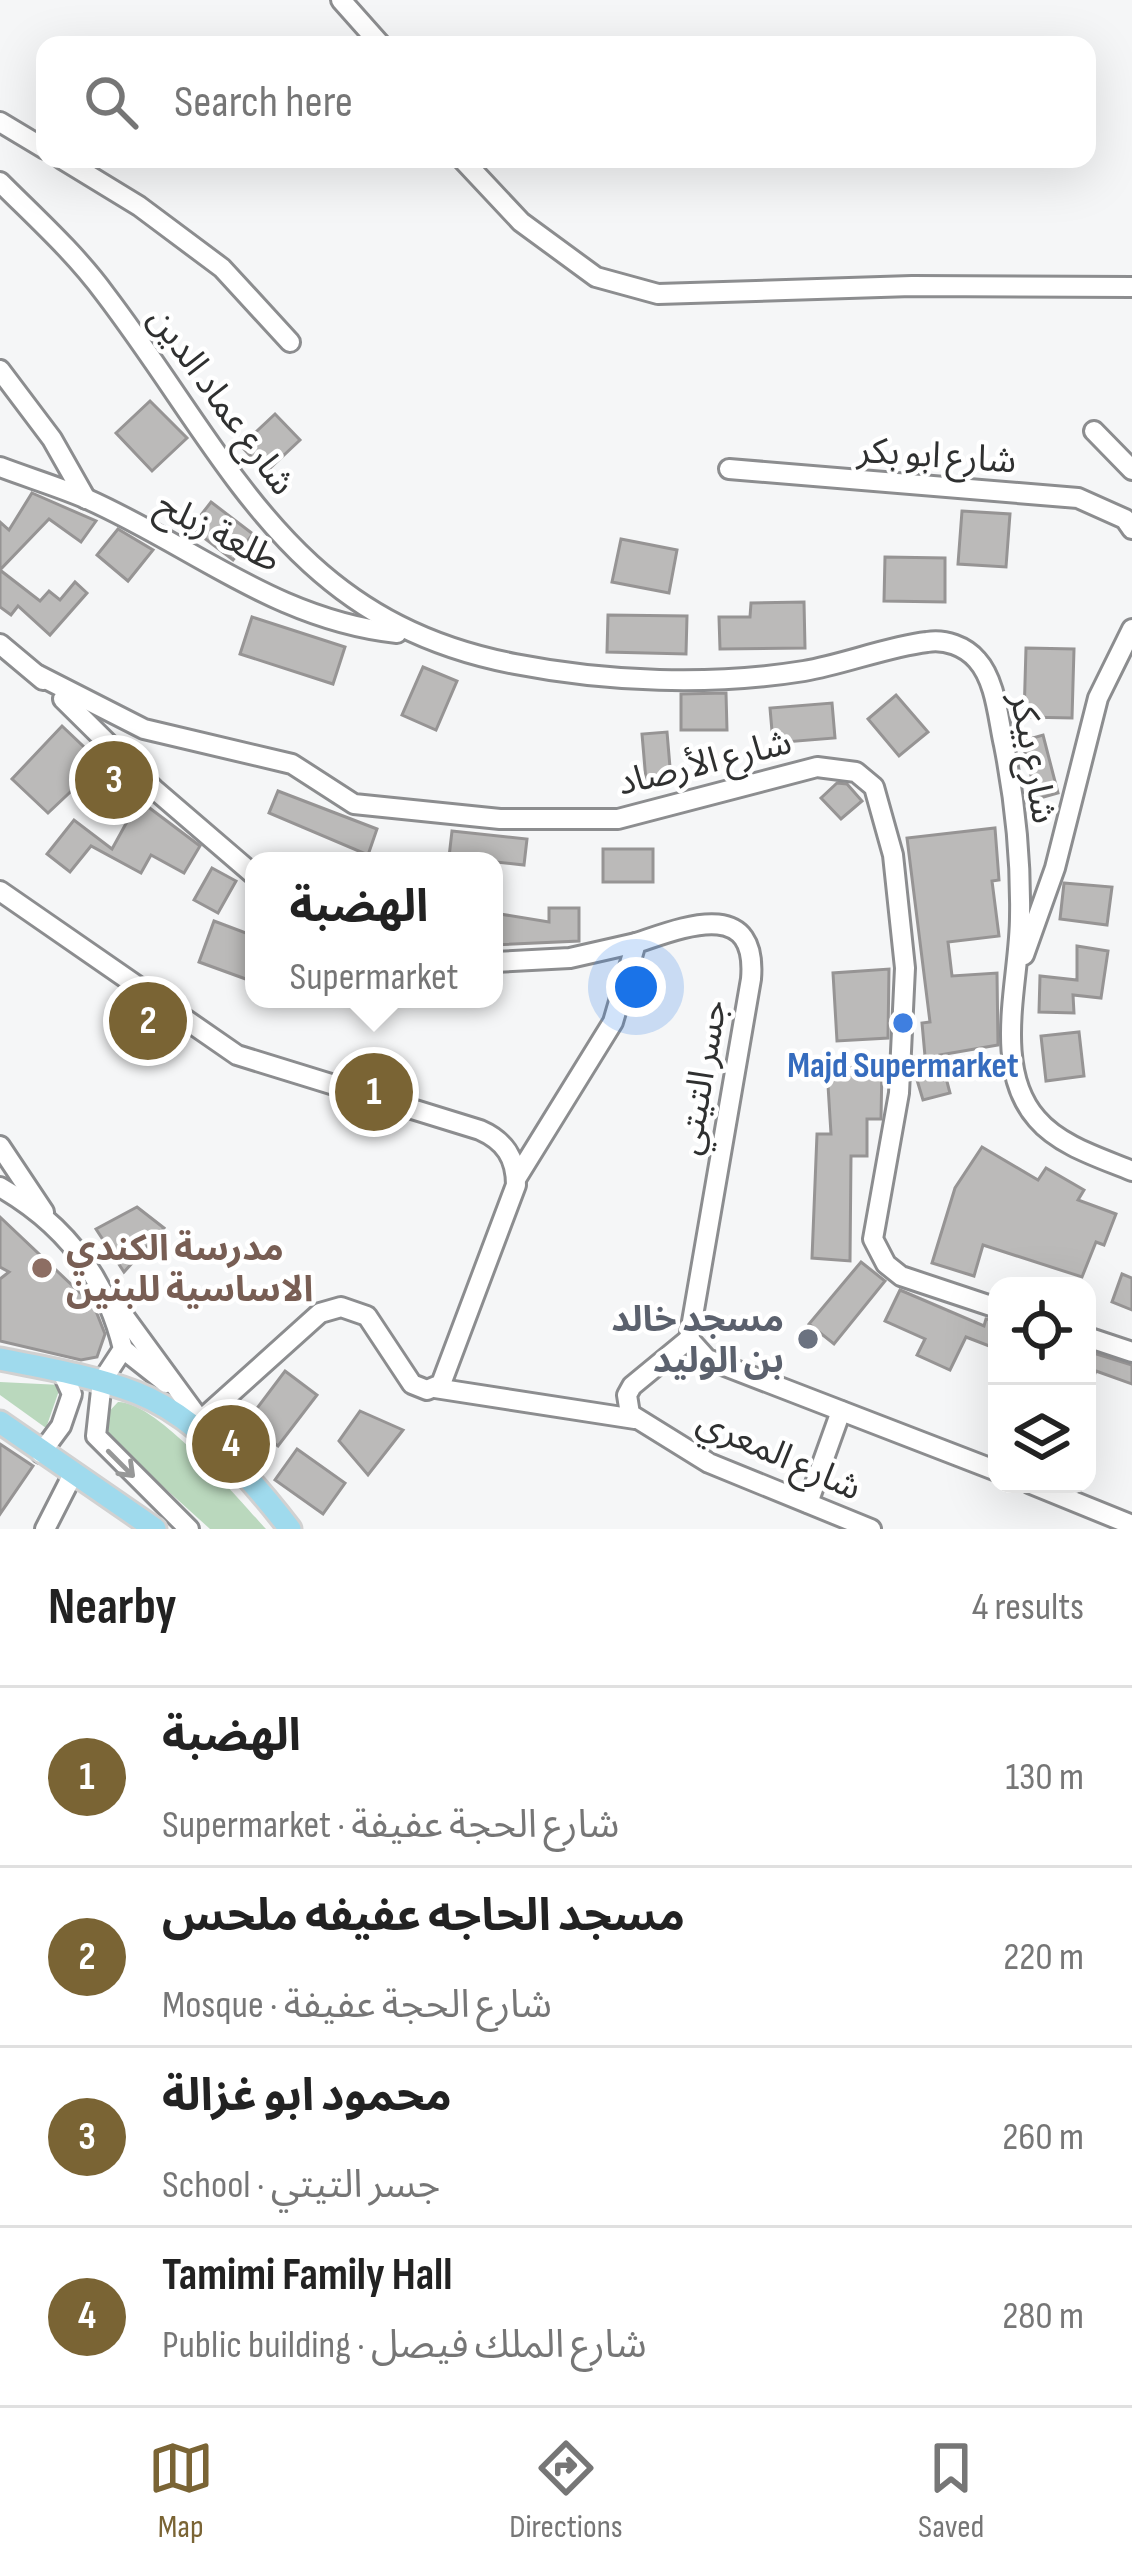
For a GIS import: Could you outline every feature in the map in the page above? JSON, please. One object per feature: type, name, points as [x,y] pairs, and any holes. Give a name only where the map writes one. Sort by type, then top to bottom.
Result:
[{"type":"main road","points":[[5,1361],[102,1381],[169,1409],[290,1529]]},
{"type":"main road","points":[[0,1422],[155,1529]]},
{"type":"street","points":[[341,0],[373,36]]},
{"type":"street","points":[[0,122],[36,144]]},
{"type":"street","points":[[77,168],[139,206],[222,268],[290,342]]},
{"type":"street","points":[[471,168],[521,221],[596,277],[658,294],[913,286],[1132,287]]},
{"type":"street","name":"شارع عماد الدين","points":[[0,182],[102,289],[221,464],[295,551],[347,598],[412,634]]},
{"type":"street","points":[[0,370],[52,439],[86,499]]},
{"type":"street","points":[[1094,430],[1132,470]]},
{"type":"street","name":"طلعة زبلح","points":[[0,467],[86,499],[244,585],[347,628],[412,634]]},
{"type":"street","name":"شارع ابو بكر","points":[[729,469],[1078,498],[1125,520],[1132,529]]},
{"type":"street","points":[[1017,976],[1055,868],[1098,698],[1132,628]]},
{"type":"street","name":"شارع بيكر","points":[[412,634],[520,666],[689,680],[804,671],[928,642],[962,648],[988,677],[1008,765],[1019,872],[1013,1042],[1025,1102],[1060,1139],[1132,1171]]},
{"type":"street","points":[[0,644],[154,789],[245,866]]},
{"type":"street","name":"شارع الأرصاد","points":[[38,676],[144,729],[292,764],[354,804],[500,819],[618,819],[817,766],[847,768],[865,778],[874,787],[893,855],[905,968],[899,1094],[873,1239],[886,1264],[901,1276],[988,1305]]},
{"type":"street","points":[[0,892],[237,1055],[495,1138],[513,1160],[516,1179]]},
{"type":"street","name":"جسر التيتي","points":[[503,962],[571,958],[637,943],[697,921],[715,922],[739,936],[751,960],[689,1339]]},
{"type":"street","points":[[435,1388],[444,1378],[516,1179],[614,1022],[637,943]]},
{"type":"street","points":[[0,1146],[229,1464]]},
{"type":"street","points":[[0,1187],[44,1212],[104,1289],[123,1349],[188,1401]]},
{"type":"street","points":[[201,1420],[320,1313],[341,1307],[361,1312],[412,1384],[635,1418]]},
{"type":"street","points":[[635,1418],[626,1404],[632,1386],[689,1339],[707,1359],[988,1468]]},
{"type":"street","points":[[1096,1340],[1132,1352]]},
{"type":"street","points":[[123,1349],[102,1381],[96,1436],[189,1529]]},
{"type":"street","points":[[41,1453],[61,1426],[72,1394],[62,1372]]},
{"type":"street","points":[[808,1503],[841,1411]]},
{"type":"street","name":"شارع المعري","points":[[635,1418],[709,1463],[871,1529]]},
{"type":"street","points":[[45,1529],[72,1476]]},
{"type":"street","points":[[1053,1493],[1132,1525]]},
{"type":"green space","points":[[0,1382],[61,1385],[46,1428],[0,1395]]},
{"type":"green space","points":[[118,1402],[154,1417],[175,1434],[266,1529],[210,1529],[105,1434],[102,1419]]},
{"type":"building","points":[[150,401],[187,438],[152,471],[116,433]]},
{"type":"building","points":[[275,414],[300,440],[266,472],[241,446]]},
{"type":"building","points":[[32,493],[96,521],[81,542],[49,519],[0,570],[0,522],[9,530]]},
{"type":"building","points":[[211,502],[253,534],[233,560],[191,528]]},
{"type":"building","points":[[962,511],[1010,514],[1006,567],[958,564]]},
{"type":"building","points":[[118,529],[153,550],[128,581],[97,555]]},
{"type":"building","points":[[621,539],[677,550],[669,593],[612,582]]},
{"type":"building","points":[[885,557],[945,558],[945,602],[884,601]]},
{"type":"building","points":[[0,570],[40,601],[49,591],[60,600],[75,582],[87,593],[50,635],[18,606],[11,615],[0,607]]},
{"type":"building","points":[[804,602],[805,648],[720,649],[719,617],[750,617],[751,603]]},
{"type":"building","points":[[608,615],[687,616],[686,654],[607,652]]},
{"type":"building","points":[[252,617],[345,647],[333,684],[240,654]]},
{"type":"building","points":[[1026,648],[1074,649],[1072,718],[1024,717]]},
{"type":"building","points":[[423,667],[457,681],[436,730],[402,715]]},
{"type":"building","points":[[726,693],[727,730],[681,730],[681,694]]},
{"type":"building","points":[[896,695],[928,732],[899,756],[868,719]]},
{"type":"building","points":[[832,703],[835,738],[773,743],[770,708]]},
{"type":"building","points":[[62,726],[101,763],[48,813],[12,779]]},
{"type":"building","points":[[667,732],[671,779],[646,781],[642,734]]},
{"type":"building","points":[[1043,735],[1058,793],[1037,799],[1022,741]]},
{"type":"building","points":[[837,783],[847,784],[862,801],[841,819],[821,798]]},
{"type":"building","points":[[278,791],[377,829],[369,852],[361,852],[269,813]]},
{"type":"building","points":[[139,800],[200,846],[184,873],[151,855],[141,873],[91,846],[70,872],[47,854],[74,820],[112,849]]},
{"type":"building","points":[[995,828],[999,880],[992,881],[999,936],[948,942],[952,976],[997,973],[998,1045],[940,1055],[950,1093],[923,1100],[914,1070],[926,1067],[922,1023],[930,1022],[907,838]]},
{"type":"building","points":[[452,831],[527,839],[524,865],[503,863],[503,852],[450,852]]},
{"type":"building","points":[[603,849],[653,849],[653,882],[603,882]]},
{"type":"building","points":[[212,868],[236,881],[218,913],[194,900]]},
{"type":"building","points":[[1064,883],[1112,887],[1107,925],[1060,919]]},
{"type":"building","points":[[549,908],[579,908],[579,941],[503,945],[503,914],[549,922]]},
{"type":"building","points":[[214,921],[245,933],[245,979],[199,962]]},
{"type":"building","points":[[1077,946],[1108,951],[1101,998],[1073,995],[1074,1013],[1039,1012],[1040,976],[1077,980]]},
{"type":"building","points":[[889,969],[888,1038],[837,1041],[833,973]]},
{"type":"building","points":[[1079,1032],[1084,1076],[1046,1081],[1041,1036]]},
{"type":"building","points":[[882,1066],[881,1119],[867,1119],[867,1156],[851,1156],[850,1261],[812,1258],[817,1134],[831,1134],[827,1069]]},
{"type":"building","points":[[982,1147],[1038,1180],[1046,1168],[1084,1190],[1078,1200],[1116,1214],[1104,1245],[1096,1242],[1082,1277],[983,1245],[974,1276],[932,1263],[955,1188]]},
{"type":"building","points":[[137,1207],[164,1228],[124,1272],[96,1229]]},
{"type":"building","points":[[0,1217],[94,1306],[105,1334],[97,1357],[81,1360],[0,1341],[0,1279],[9,1272],[0,1267]]},
{"type":"building","points":[[861,1262],[885,1281],[834,1344],[809,1324]]},
{"type":"building","points":[[1122,1274],[1132,1278],[1132,1310],[1112,1302]]},
{"type":"building","points":[[900,1290],[984,1326],[988,1319],[988,1346],[966,1337],[950,1370],[917,1355],[925,1339],[885,1321]]},
{"type":"building","points":[[1096,1354],[1132,1365],[1132,1384],[1096,1371]]},
{"type":"building","points":[[285,1371],[317,1395],[278,1446],[246,1423]]},
{"type":"building","points":[[360,1411],[403,1430],[368,1475],[339,1441]]},
{"type":"building","points":[[0,1444],[33,1466],[0,1514]]},
{"type":"building","points":[[297,1449],[345,1483],[323,1514],[275,1480]]},
{"type":"place","name":"محمود ابو غزالة","points":[[114,780]]},
{"type":"place","name":"مسجد الحاجه عفيفه ملحس","points":[[148,1021]]},
{"type":"place","name":"Majd Supermarket","points":[[903,1023]]},
{"type":"place","name":"الهضبة","points":[[374,1092]]},
{"type":"place","name":"مدرسة الكندي الاساسية للبنين","points":[[42,1268]]},
{"type":"place","name":"مسجد خالد بن الوليد","points":[[808,1339]]},
{"type":"place","name":"Tamimi Family Hall","points":[[231,1444]]}]
